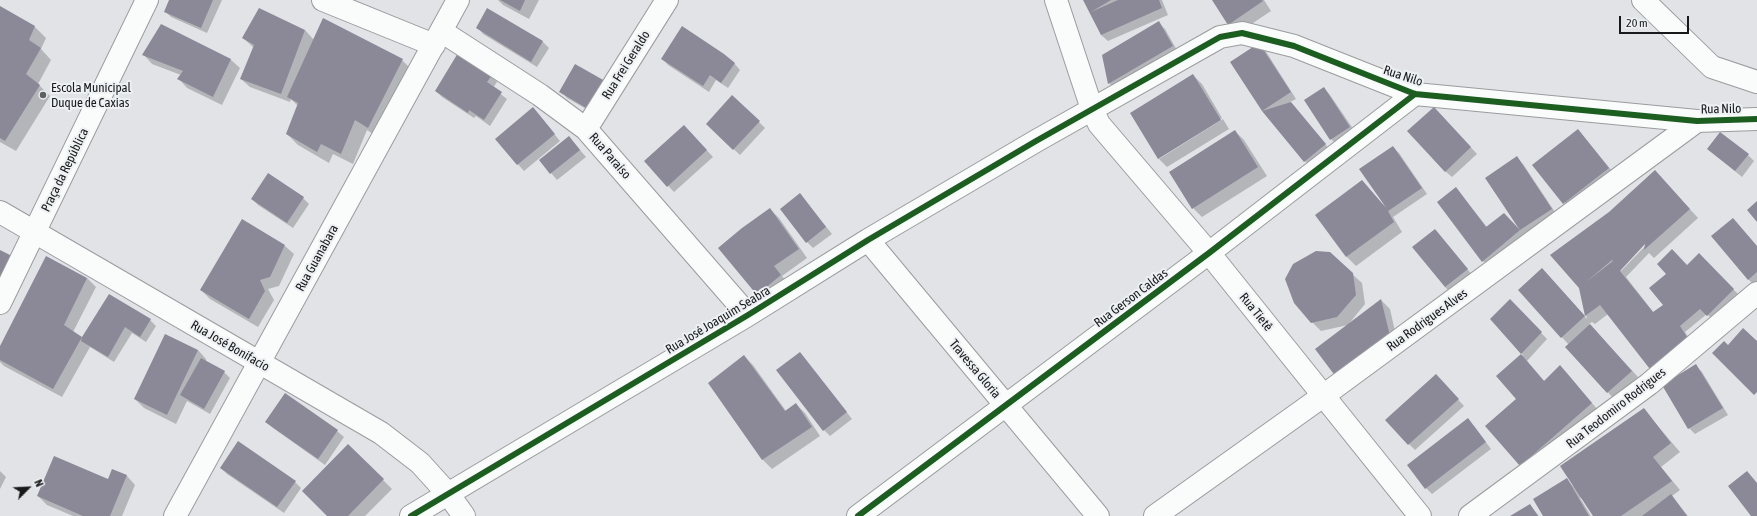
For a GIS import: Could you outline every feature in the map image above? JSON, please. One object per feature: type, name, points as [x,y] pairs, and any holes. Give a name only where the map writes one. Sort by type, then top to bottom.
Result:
[{"type":"street","name":"Praça da República","points":[[0,304],[147,0]]},
{"type":"street","name":"Rua Paraíso","points":[[323,0],[437,38],[540,95],[586,129],[748,315]]},
{"type":"street","name":"Rua Guanabara","points":[[175,516],[458,0]]},
{"type":"street","name":"Rua Frei Geraldo","points":[[586,129],[667,0]]},
{"type":"street","name":"Rua Tietê","points":[[1056,0],[1092,109],[1099,124],[1209,253],[1420,516]]},
{"type":"street","points":[[1643,0],[1712,67],[1757,82]]},
{"type":"street","name":"Rua Nilo","points":[[1036,141],[1220,37],[1242,33],[1294,46],[1415,94],[1697,121],[1757,119]]},
{"type":"street","name":"Rua Gerson Caldas","points":[[858,516],[1209,253],[1415,94]]},
{"type":"street","name":"Rua Rodrigues Alves","points":[[1155,516],[1324,396],[1697,121]]},
{"type":"street","name":"Rua José Joaquim Seabra","points":[[410,516],[448,495],[748,315],[868,240],[1036,141]]},
{"type":"street","name":"Rua José Bonifacio","points":[[0,212],[381,433],[420,463],[464,516]]},
{"type":"street","name":"Travessa Gloria","points":[[868,240],[1098,516]]},
{"type":"street","name":"Rua Teodomiro Rodrigues","points":[[1470,516],[1649,384],[1757,293]]},
{"type":"building","points":[[169,0],[213,0],[201,28],[164,12]]},
{"type":"building","points":[[500,0],[525,0],[520,11]]},
{"type":"building","points":[[1083,0],[1111,0],[1091,12],[1118,0],[1159,0],[1162,8],[1101,35]]},
{"type":"building","points":[[1212,0],[1262,0],[1263,1],[1228,25]]},
{"type":"building","points":[[0,6],[35,26],[29,40],[41,48],[26,74],[40,85],[5,141],[0,138]]},
{"type":"building","points":[[259,8],[305,30],[281,94],[240,79],[254,45],[242,38]]},
{"type":"building","points":[[487,8],[543,41],[531,62],[476,28]]},
{"type":"building","points":[[323,18],[403,59],[368,128],[355,120],[341,154],[321,144],[317,152],[286,134],[298,103],[287,97]]},
{"type":"building","points":[[1159,21],[1173,46],[1108,84],[1102,55]]},
{"type":"building","points":[[161,24],[231,59],[213,97],[177,79],[183,71],[142,55]]},
{"type":"building","points":[[682,26],[735,63],[721,83],[710,75],[703,86],[661,59]]},
{"type":"building","points":[[1259,43],[1291,92],[1262,111],[1230,62]]},
{"type":"building","points":[[458,53],[492,75],[487,82],[502,92],[484,120],[469,110],[468,113],[435,91]]},
{"type":"building","points":[[575,64],[605,81],[588,109],[559,92]]},
{"type":"building","points":[[1193,74],[1221,120],[1158,159],[1130,113]]},
{"type":"building","points":[[1324,87],[1350,127],[1330,140],[1304,100]]},
{"type":"building","points":[[732,95],[760,121],[733,150],[706,124]]},
{"type":"building","points":[[1291,102],[1326,144],[1304,162],[1262,111]]},
{"type":"building","points":[[533,107],[555,134],[517,165],[495,139]]},
{"type":"building","points":[[1434,107],[1471,147],[1445,172],[1407,131]]},
{"type":"building","points":[[684,125],[707,150],[667,187],[644,161]]},
{"type":"building","points":[[1578,129],[1609,168],[1563,204],[1532,165]]},
{"type":"building","points":[[1235,130],[1258,167],[1192,209],[1169,172]]},
{"type":"building","points":[[1720,132],[1749,154],[1735,171],[1707,149]]},
{"type":"building","points":[[569,136],[580,150],[550,174],[539,160]]},
{"type":"building","points":[[1393,146],[1422,188],[1388,211],[1394,222],[1346,257],[1315,215],[1362,180],[1387,209],[1359,169]]},
{"type":"building","points":[[1517,156],[1552,209],[1520,230],[1485,178]]},
{"type":"building","points":[[1655,170],[1690,209],[1644,250],[1645,244],[1620,271],[1653,312],[1663,305],[1649,288],[1666,274],[1657,264],[1672,249],[1687,265],[1699,253],[1734,289],[1707,316],[1700,309],[1680,326],[1687,337],[1682,350],[1653,373],[1600,305],[1585,316],[1579,288],[1550,255],[1609,212]],"holes":[[[1612,260],[1613,261],[1586,282]]]},
{"type":"building","points":[[268,173],[304,197],[287,223],[251,199]]},
{"type":"building","points":[[1456,187],[1486,227],[1504,213],[1520,230],[1482,262],[1437,202]]},
{"type":"building","points":[[800,193],[826,227],[806,243],[780,209]]},
{"type":"building","points":[[1757,201],[1757,222],[1747,210]]},
{"type":"building","points":[[770,208],[799,249],[774,266],[781,275],[757,295],[718,248],[742,228]]},
{"type":"building","points":[[1733,218],[1757,246],[1757,272],[1748,280],[1711,236]]},
{"type":"building","points":[[242,219],[285,245],[270,277],[260,280],[265,291],[249,319],[200,290]]},
{"type":"building","points":[[1435,229],[1468,269],[1445,287],[1412,247]]},
{"type":"building","points":[[0,250],[16,258],[0,289]]},
{"type":"building","points":[[1316,251],[1330,252],[1353,273],[1356,295],[1337,317],[1311,323],[1294,303],[1285,279],[1293,264]]},
{"type":"building","points":[[46,256],[87,278],[64,325],[82,337],[53,389],[0,360],[0,346]]},
{"type":"building","points":[[1542,268],[1585,316],[1561,338],[1518,290]]},
{"type":"building","points":[[109,294],[151,319],[140,337],[125,327],[108,357],[81,341]]},
{"type":"building","points":[[1381,299],[1390,336],[1336,377],[1315,349]]},
{"type":"building","points":[[1510,299],[1542,332],[1521,354],[1490,319]]},
{"type":"building","points":[[1590,324],[1632,371],[1607,393],[1565,347]]},
{"type":"building","points":[[1743,328],[1757,341],[1757,392],[1754,395],[1712,353],[1724,341],[1728,345]]},
{"type":"building","points":[[165,334],[198,350],[167,415],[134,399]]},
{"type":"building","points":[[800,352],[847,412],[823,431],[776,370]]},
{"type":"building","points":[[1521,354],[1544,381],[1560,365],[1592,403],[1520,466],[1485,426],[1516,399],[1496,376]]},
{"type":"building","points":[[744,355],[785,411],[796,403],[812,427],[762,460],[708,383]]},
{"type":"building","points":[[201,358],[225,371],[204,409],[180,395]]},
{"type":"building","points":[[1696,364],[1723,408],[1688,429],[1662,385]]},
{"type":"building","points":[[1436,374],[1459,399],[1408,445],[1385,420]]},
{"type":"building","points":[[285,393],[338,430],[318,459],[265,422]]},
{"type":"building","points":[[1644,408],[1671,443],[1653,457],[1672,481],[1621,516],[1593,516],[1560,466]]},
{"type":"building","points":[[1468,418],[1486,442],[1425,489],[1407,465]]},
{"type":"building","points":[[238,441],[296,481],[277,507],[220,468]]},
{"type":"building","points":[[348,444],[384,479],[348,516],[327,516],[302,491]]},
{"type":"building","points":[[54,456],[108,479],[112,469],[127,475],[110,516],[83,516],[37,496]]},
{"type":"building","points":[[1747,471],[1757,483],[1757,516],[1751,516],[1728,486]]},
{"type":"building","points":[[1567,478],[1589,516],[1543,516],[1533,499]]},
{"type":"building","points":[[1671,494],[1687,516],[1642,516]]},
{"type":"building","points":[[1530,504],[1538,516],[1510,516]]},
{"type":"cycle path","points":[[411,516],[748,315],[868,240],[1036,141],[1220,37],[1242,33],[1294,46],[1415,94],[1697,121],[1757,119]]},
{"type":"cycle path","points":[[858,516],[1209,253],[1415,94]]},
{"type":"place","name":"Escola Municipal Duque de Caxias","points":[[43,95]]}]
